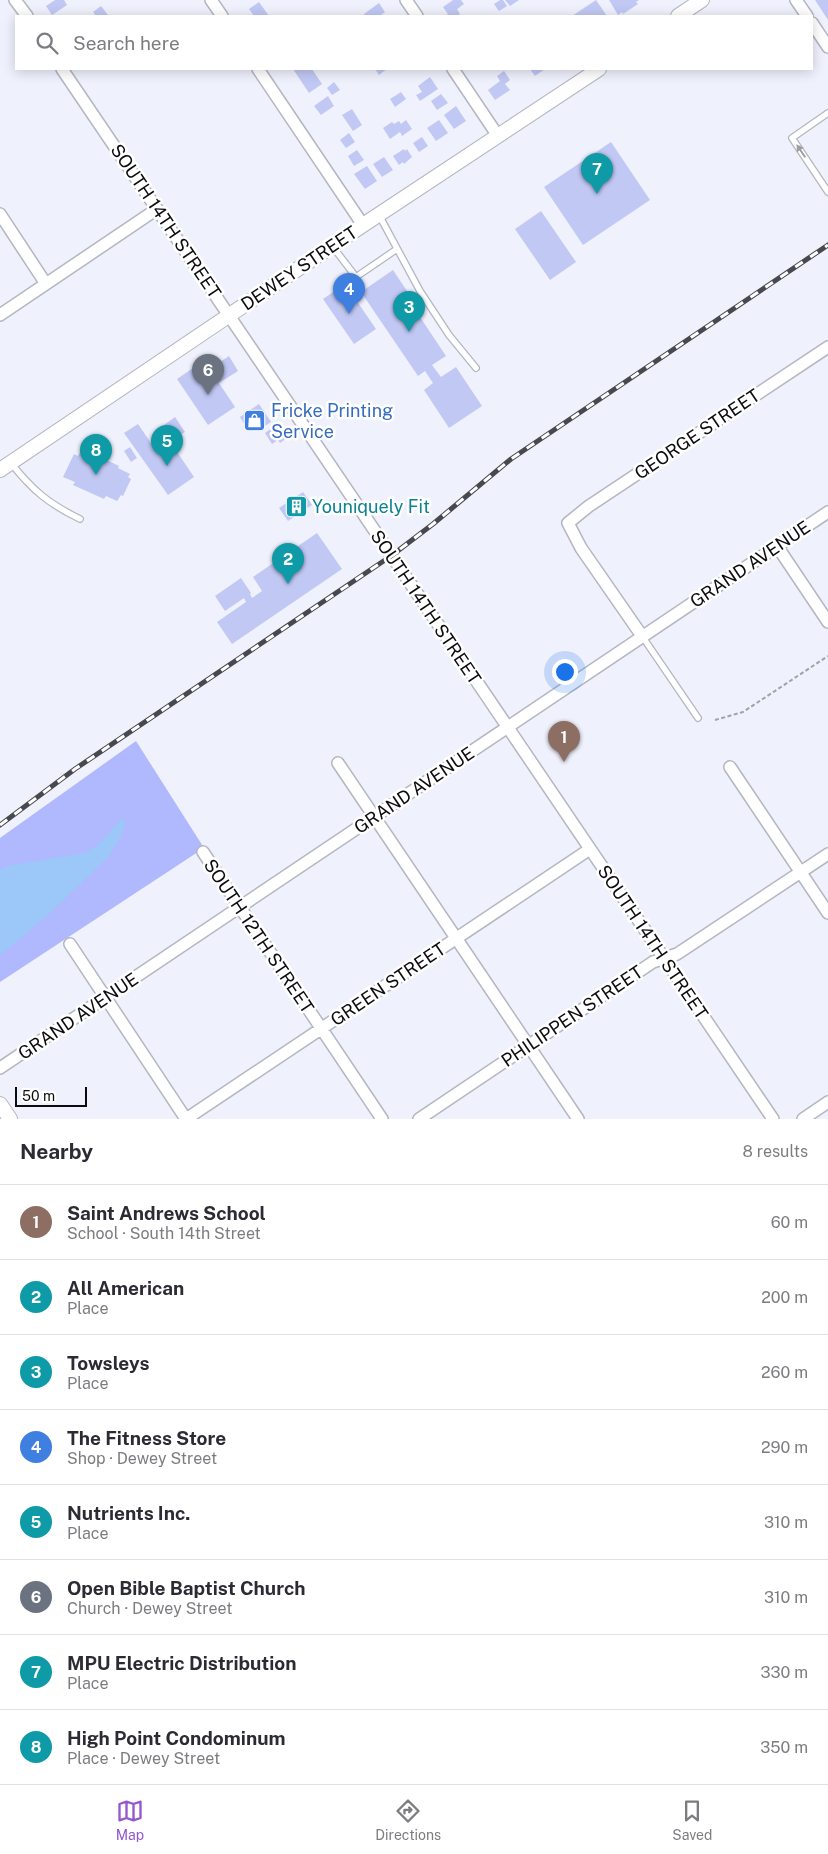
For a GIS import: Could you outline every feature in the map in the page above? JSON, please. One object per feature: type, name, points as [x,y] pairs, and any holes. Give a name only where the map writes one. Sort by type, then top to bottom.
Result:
[{"type":"street","points":[[16,0],[25,15]]},
{"type":"street","points":[[211,0],[221,15]]},
{"type":"street","points":[[407,0],[416,15]]},
{"type":"street","points":[[680,15],[702,0]]},
{"type":"street","points":[[796,0],[806,15]]},
{"type":"street","points":[[813,24],[828,47]]},
{"type":"street","name":"SOUTH 14TH STREET","points":[[63,70],[773,1119]]},
{"type":"street","points":[[259,70],[363,225]]},
{"type":"street","points":[[453,70],[498,136]]},
{"type":"street","name":"DEWEY STREET","points":[[5,467],[363,225],[597,70]]},
{"type":"street","points":[[0,315],[157,208]]},
{"type":"street","points":[[0,214],[46,284]]},
{"type":"street","name":"GEORGE STREET","points":[[642,636],[581,548],[568,523],[589,506],[828,347]]},
{"type":"street","name":"GRAND AVENUE","points":[[0,1068],[828,512]]},
{"type":"street","points":[[777,546],[828,622]]},
{"type":"street","points":[[338,763],[578,1119]]},
{"type":"street","points":[[730,767],[828,913]]},
{"type":"street","name":"GREEN STREET","points":[[186,1119],[590,849]]},
{"type":"street","name":"SOUTH 12TH STREET","points":[[203,852],[382,1119]]},
{"type":"street","name":"PHILIPPEN STREET","points":[[419,1119],[653,962],[677,954],[828,854]]},
{"type":"street","points":[[70,944],[186,1119]]},
{"type":"street","points":[[803,1119],[828,1102]]},
{"type":"street","points":[[0,1104],[10,1119]]},
{"type":"lane","points":[[828,113],[792,138],[828,192]]},
{"type":"lane","points":[[379,215],[420,291],[448,335],[476,368]]},
{"type":"lane","points":[[332,246],[356,277],[398,249]]},
{"type":"lane","points":[[5,467],[56,507],[80,519]]},
{"type":"lane","points":[[642,636],[698,718]]},
{"type":"path","points":[[716,720],[743,712],[828,656]]},
{"type":"shaded area","points":[[136,741],[204,848],[0,982],[0,838]]},
{"type":"shaded area","points":[[121,819],[124,819],[125,824],[121,837],[109,856],[49,914],[0,955],[0,870],[7,866],[84,853],[100,843]]},
{"type":"building","points":[[55,0],[64,0],[67,5],[52,15],[46,6]]},
{"type":"building","points":[[453,0],[461,0],[464,4],[457,9],[460,14],[458,15],[446,15],[448,14],[443,7]]},
{"type":"building","points":[[503,0],[507,6],[499,11],[494,4]]},
{"type":"building","points":[[505,0],[519,0],[510,6]]},
{"type":"building","points":[[596,0],[606,15],[574,15]]},
{"type":"building","points":[[609,0],[639,0],[636,2],[638,4],[623,14],[622,12],[618,15]]},
{"type":"building","points":[[815,0],[828,0],[828,20]]},
{"type":"building","points":[[259,2],[268,15],[253,15],[249,9]]},
{"type":"building","points":[[379,3],[385,12],[381,15],[364,14]]},
{"type":"building","points":[[101,6],[108,15],[95,15],[93,12]]},
{"type":"building","points":[[294,70],[313,70],[322,84],[309,93]]},
{"type":"building","points":[[376,70],[386,70],[379,75]]},
{"type":"building","points":[[531,70],[544,70],[535,76]]},
{"type":"building","points":[[504,71],[510,80],[505,84],[510,90],[495,100],[488,90],[500,81],[497,76]]},
{"type":"building","points":[[430,77],[438,89],[420,101],[416,95],[422,92],[418,86]]},
{"type":"building","points":[[334,82],[340,90],[332,95],[327,88]]},
{"type":"building","points":[[401,92],[406,99],[395,107],[390,99]]},
{"type":"building","points":[[441,94],[448,103],[437,110],[431,101]]},
{"type":"building","points":[[328,96],[334,106],[321,115],[314,106]]},
{"type":"building","points":[[456,106],[466,121],[454,129],[444,115]]},
{"type":"building","points":[[352,109],[362,125],[353,131],[342,115]]},
{"type":"building","points":[[406,120],[412,129],[402,136],[400,132],[390,139],[383,128],[392,122],[394,124],[399,121],[401,124]]},
{"type":"building","points":[[439,120],[448,133],[436,141],[427,128]]},
{"type":"building","points":[[349,133],[355,142],[346,148],[340,140]]},
{"type":"building","points":[[422,137],[428,146],[419,152],[413,143]]},
{"type":"building","points":[[611,142],[650,200],[583,245],[544,187]]},
{"type":"building","points":[[404,149],[405,151],[407,149],[412,157],[404,164],[403,162],[399,165],[393,156]]},
{"type":"building","points":[[357,150],[364,160],[354,166],[348,156]]},
{"type":"building","points":[[384,157],[393,170],[382,177],[373,164]]},
{"type":"building","points":[[367,166],[377,181],[365,189],[354,174]]},
{"type":"building","points":[[541,211],[576,262],[550,280],[515,229]]},
{"type":"building","points":[[393,270],[417,306],[414,308],[446,356],[432,365],[441,377],[456,367],[482,406],[449,428],[424,390],[433,383],[425,371],[418,376],[361,292]]},
{"type":"building","points":[[345,284],[376,329],[354,344],[323,299]]},
{"type":"building","points":[[229,356],[238,371],[219,383],[235,407],[208,425],[177,379],[196,366],[202,374]]},
{"type":"building","name":"Fricke Printing Service","points":[[259,404],[271,422],[257,431],[252,423],[246,427],[240,417]]},
{"type":"building","points":[[175,417],[185,432],[173,439],[164,425]]},
{"type":"building","points":[[138,424],[153,446],[167,437],[194,477],[168,495],[124,433]]},
{"type":"building","points":[[275,426],[280,432],[286,428],[291,435],[280,443],[278,440],[272,444],[265,433]]},
{"type":"building","points":[[130,447],[137,458],[131,462],[124,451]]},
{"type":"building","points":[[81,451],[93,457],[94,454],[119,466],[118,468],[130,474],[128,477],[131,479],[123,496],[121,495],[117,501],[106,496],[104,499],[73,485],[75,482],[63,477],[74,454],[78,456]]},
{"type":"building","name":"Youniquely Fit","points":[[303,492],[312,505],[288,521],[279,508]]},
{"type":"building","points":[[317,533],[342,569],[232,644],[217,622],[246,602],[244,598],[225,611],[215,596],[241,578],[251,593],[252,598],[262,591],[253,577]]},
{"type":"railway","points":[[0,825],[75,769],[391,556],[433,524],[511,459],[828,245]]},
{"type":"place","name":"MPU Electric Distribution","points":[[597,194]]},
{"type":"place","name":"The Fitness Store","points":[[349,314]]},
{"type":"place","name":"Towsleys","points":[[409,332]]},
{"type":"place","name":"Open Bible Baptist Church","points":[[208,395]]},
{"type":"place","name":"Fricke Printing Service","points":[[255,420]]},
{"type":"place","name":"Nutrients Inc.","points":[[167,466]]},
{"type":"place","name":"High Point Condominum","points":[[96,475]]},
{"type":"place","name":"Youniquely Fit","points":[[296,506]]},
{"type":"place","name":"All American","points":[[288,584]]},
{"type":"place","name":"Saint Andrews School","points":[[564,762]]}]
